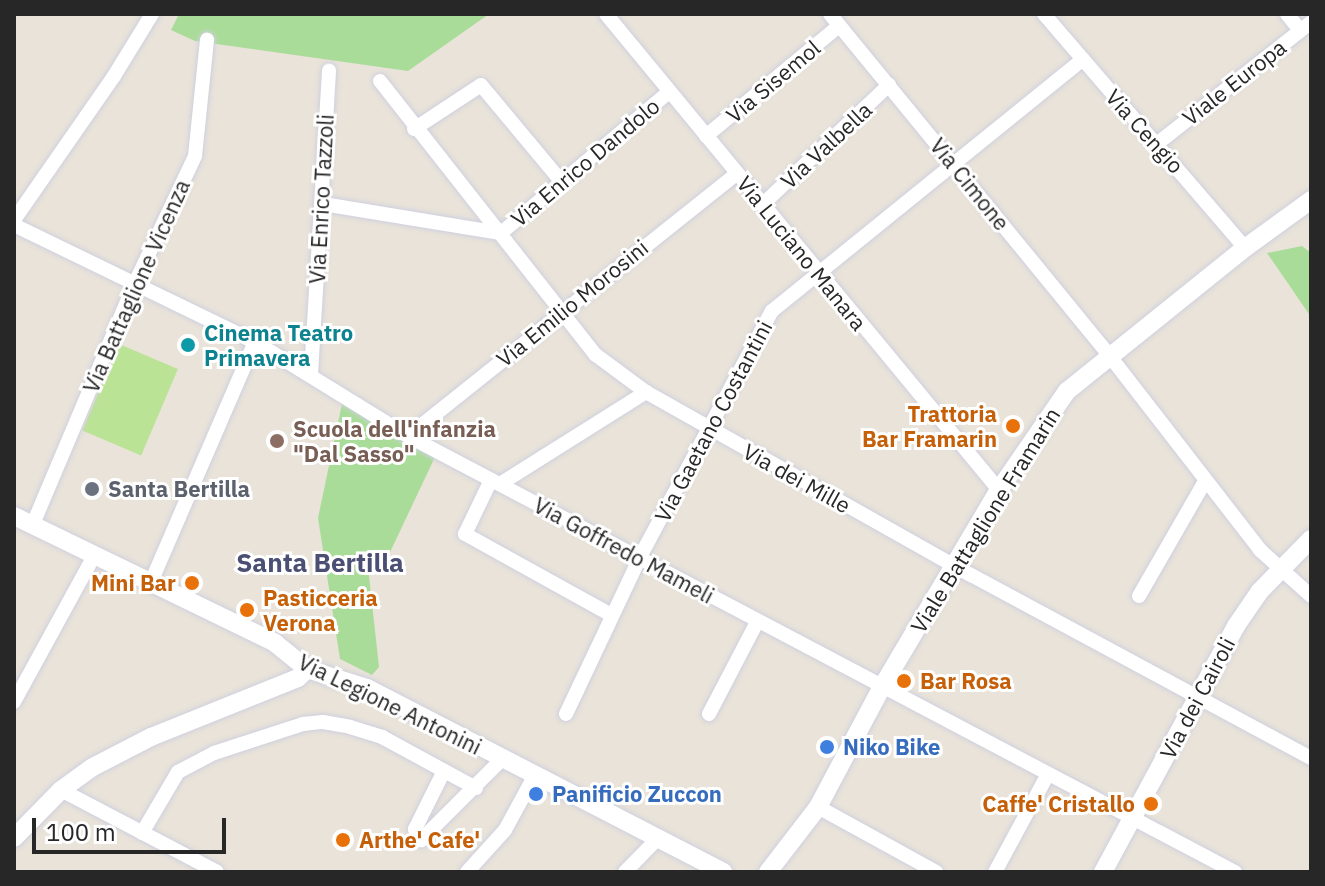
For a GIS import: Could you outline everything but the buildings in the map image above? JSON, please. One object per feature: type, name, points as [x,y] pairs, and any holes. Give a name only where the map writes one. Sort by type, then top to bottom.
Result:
[{"type":"street","points":[[14,222],[114,76],[152,14]]},
{"type":"street","name":"Via Luciano Manara","points":[[606,14],[999,490]]},
{"type":"street","name":"Via Cengio","points":[[1044,14],[1158,143],[1245,248]]},
{"type":"street","points":[[1287,14],[1306,26]]},
{"type":"street","name":"Via Cimone","points":[[835,20],[1109,355],[1205,481],[1280,570],[1311,596]]},
{"type":"street","name":"Via Sisemol","points":[[706,136],[835,20]]},
{"type":"street","name":"Viale Europa","points":[[1158,143],[1306,26]]},
{"type":"street","name":"Via Battaglione Vicenza","points":[[33,524],[135,283],[195,156],[207,40]]},
{"type":"street","name":"Via Gaetano Costantini","points":[[566,714],[641,555],[772,311],[1083,59]]},
{"type":"street","name":"Via Enrico Tazzoli","points":[[311,374],[329,71]]},
{"type":"street","name":"Via dei Mille","points":[[380,81],[414,129],[501,233],[596,355],[646,392],[955,566],[1311,758]]},
{"type":"street","points":[[414,129],[481,85],[561,181]]},
{"type":"street","name":"Via Valbella","points":[[762,205],[889,85]]},
{"type":"street","name":"Via Enrico Dandolo","points":[[501,233],[669,92]]},
{"type":"street","name":"Via Emilio Morosini","points":[[408,436],[561,310],[737,173]]},
{"type":"street","name":"Viale Battaglione Framarin","points":[[768,872],[818,807],[883,685],[999,490],[1067,391],[1245,248],[1311,200]]},
{"type":"street","points":[[323,204],[501,233]]},
{"type":"street","name":"Via Goffredo Mameli","points":[[14,222],[255,342],[408,436],[641,555],[757,622],[883,685],[1235,872]]},
{"type":"street","points":[[151,582],[255,342]]},
{"type":"street","points":[[611,615],[465,534],[496,482],[646,392]]},
{"type":"street","points":[[1139,596],[1205,481]]},
{"type":"street","name":"Via Legione Antonini","points":[[14,516],[275,643],[307,669],[367,688],[723,872]]},
{"type":"street","name":"Via dei Cairoli","points":[[1103,872],[1236,626],[1280,570],[1311,539]]},
{"type":"street","points":[[14,702],[95,554]]},
{"type":"street","points":[[709,714],[757,622]]},
{"type":"street","points":[[15,833],[61,790],[123,749],[298,678],[307,669]]},
{"type":"street","points":[[142,833],[178,772],[214,753],[303,724],[323,722],[382,737],[476,788]]},
{"type":"street","points":[[444,771],[415,829],[421,840],[502,759]]},
{"type":"street","points":[[995,872],[1048,774]]},
{"type":"street","points":[[467,872],[505,830],[535,775]]},
{"type":"street","points":[[61,790],[217,872]]},
{"type":"street","points":[[818,807],[936,872]]},
{"type":"street","points":[[625,872],[659,837]]},
{"type":"green space","points":[[179,14],[489,14],[408,71],[195,41],[171,30]]},
{"type":"green space","points":[[1302,246],[1311,253],[1311,317],[1267,253]]},
{"type":"green space","points":[[119,344],[178,369],[141,456],[82,431]]},
{"type":"green space","points":[[343,399],[435,457],[383,567],[367,558],[379,667],[372,675],[340,659],[318,518]]},
{"type":"place","name":"Cinema Teatro Primavera","points":[[188,345]]},
{"type":"place","name":"Trattoria Bar Framarin","points":[[1013,426]]},
{"type":"place","name":"Scuola dell'infanzia \"Dal Sasso\"","points":[[277,441]]},
{"type":"place","name":"Santa Bertilla","points":[[92,489]]},
{"type":"place","name":"Mini Bar","points":[[192,583]]},
{"type":"place","name":"Pasticceria Verona","points":[[247,610]]},
{"type":"place","name":"Bar Rosa","points":[[904,681]]},
{"type":"place","name":"Niko Bike","points":[[827,747]]},
{"type":"place","name":"Panificio Zuccon","points":[[536,794]]},
{"type":"place","name":"Caffe' Cristallo","points":[[1151,804]]},
{"type":"place","name":"Arthe' Cafe'","points":[[343,840]]},
{"type":"district","name":"Santa Bertilla","points":[[320,563]]}]
